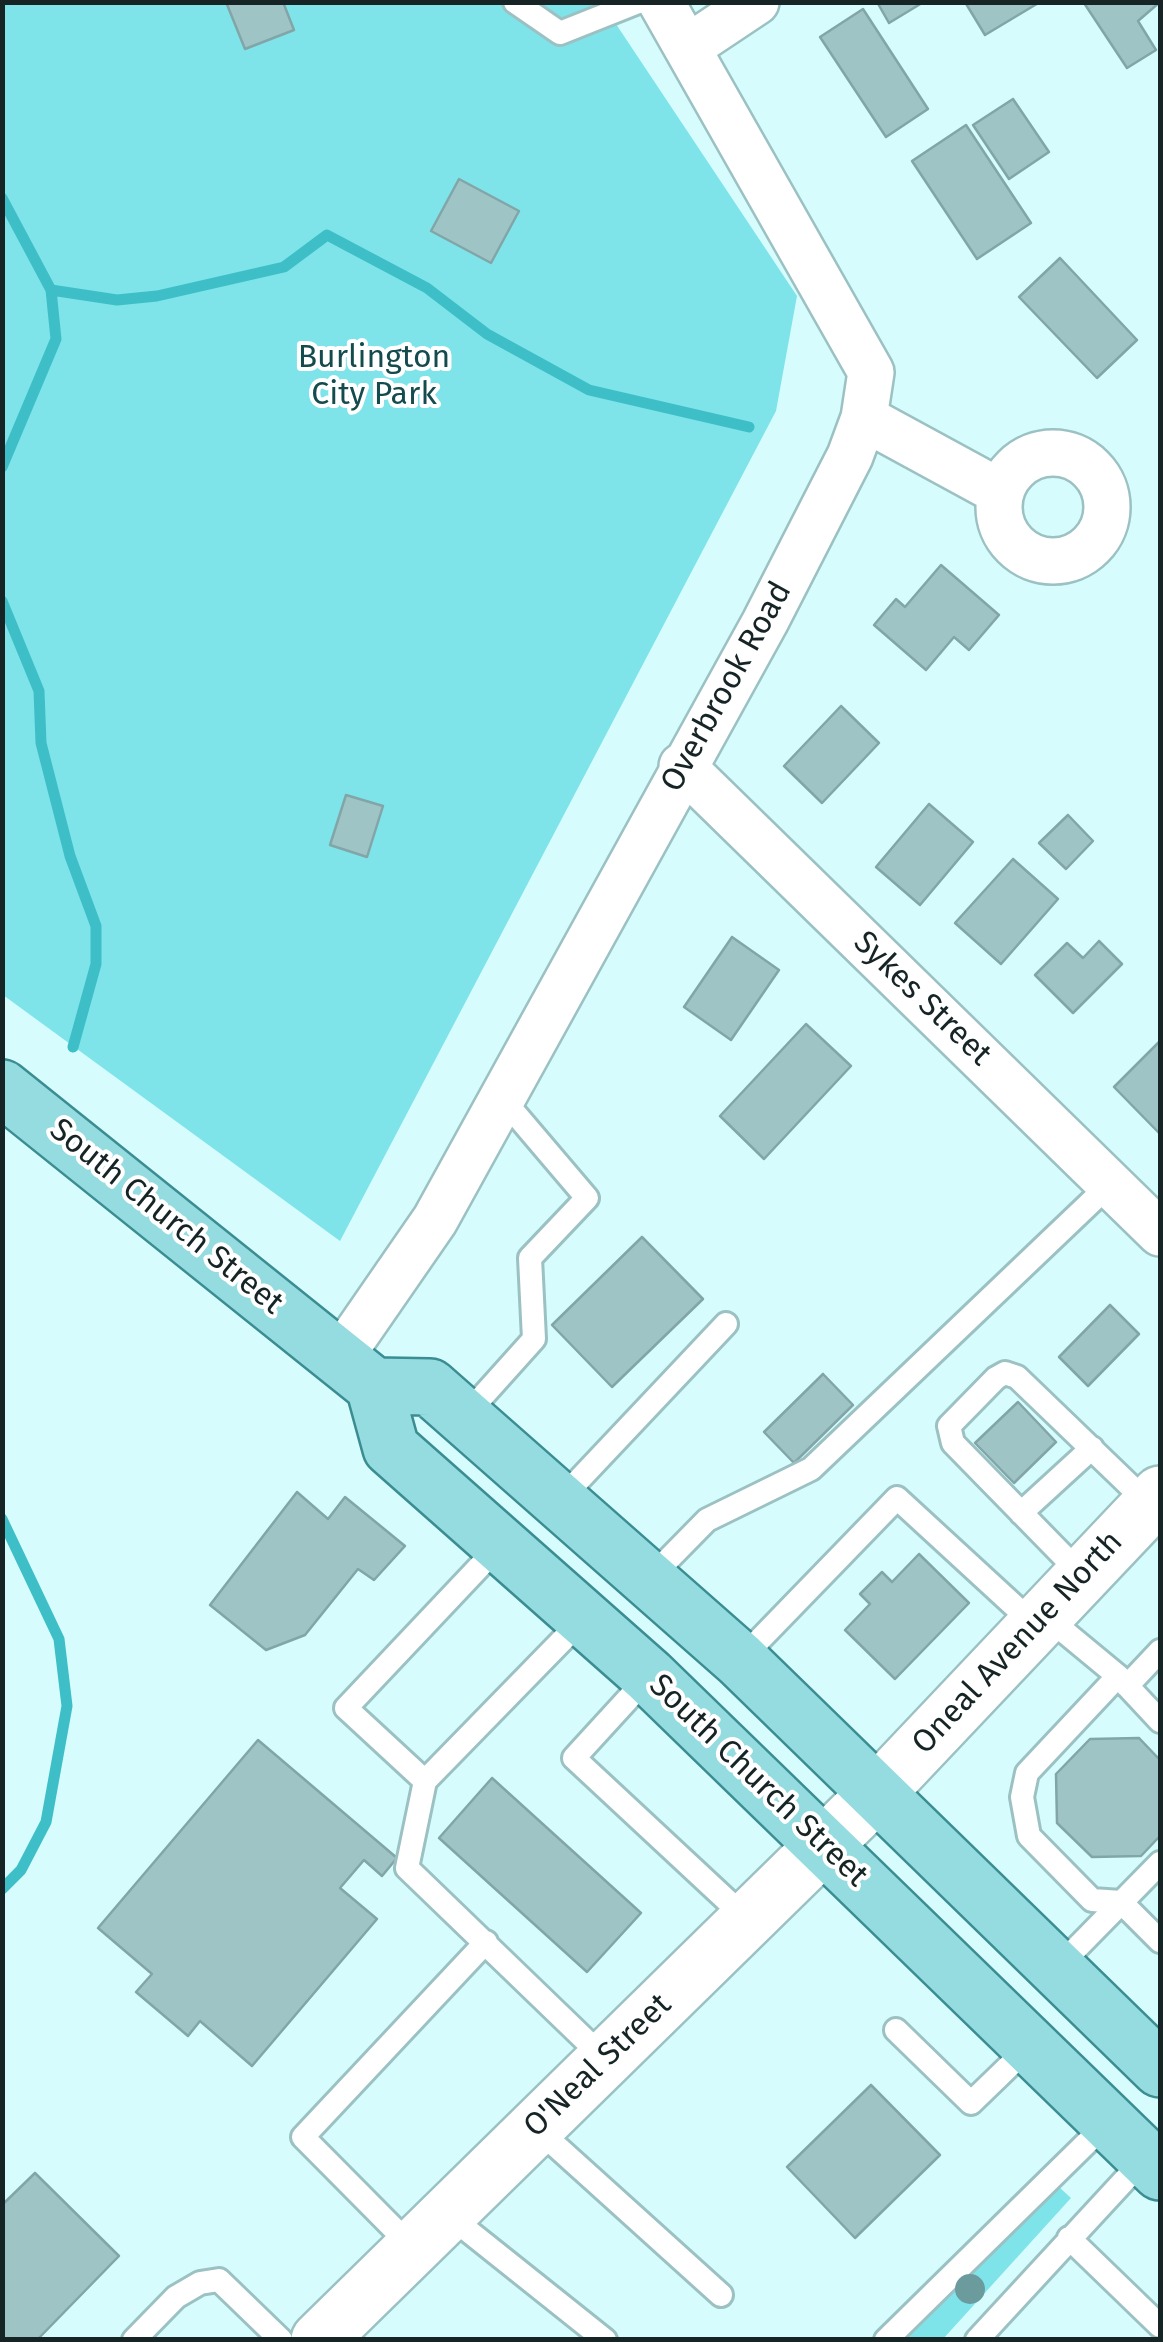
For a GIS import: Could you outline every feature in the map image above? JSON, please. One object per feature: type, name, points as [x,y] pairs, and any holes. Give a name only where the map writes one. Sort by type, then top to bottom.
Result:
[{"type":"main road","name":"South Church Street","points":[[2,1088],[357,1371],[391,1448],[649,1676],[1139,2150]]},
{"type":"main road","points":[[357,1371],[430,1387],[740,1660],[1160,2069]]},
{"type":"street","name":"Overbrook Road","points":[[357,1371],[682,766],[765,622],[850,456],[864,418],[871,372],[690,46],[661,2]]},
{"type":"street","points":[[690,46],[756,2]]},
{"type":"street","points":[[864,418],[1000,492]]},
{"type":"street","name":"Sykes Street","points":[[682,766],[1160,1234]]},
{"type":"street","name":"Oneal Avenue North","points":[[878,1794],[1038,1619],[1155,1499]]},
{"type":"street","name":"O'Neal Street","points":[[319,2340],[878,1794]]},
{"type":"lane","points":[[515,2],[560,33],[638,2]]},
{"type":"lane","points":[[464,1417],[534,1339],[530,1258],[587,1198],[502,1098]]},
{"type":"lane","points":[[649,1579],[707,1520],[810,1469],[1110,1184]]},
{"type":"lane","points":[[559,1501],[726,1324]]},
{"type":"lane","points":[[1082,1576],[953,1444],[949,1426],[996,1378],[1006,1373],[1018,1378],[1092,1448],[1155,1499]]},
{"type":"lane","points":[[1021,1513],[1092,1448]]},
{"type":"lane","points":[[740,1660],[897,1498],[1038,1619],[1122,1681],[1160,1721]]},
{"type":"lane","points":[[425,1782],[346,1708],[501,1544]]},
{"type":"lane","points":[[584,1617],[425,1782],[407,1868],[605,2059]]},
{"type":"lane","points":[[1160,1651],[1122,1681],[1027,1773],[1022,1797],[1029,1836],[1092,1900],[1121,1902],[1160,1941]]},
{"type":"lane","points":[[649,1676],[574,1758],[748,1920]]},
{"type":"lane","points":[[1057,1968],[1160,1864]]},
{"type":"lane","points":[[486,1942],[303,2137],[429,2230],[605,2340]]},
{"type":"lane","points":[[896,2030],[970,2103],[1031,2044]]},
{"type":"lane","points":[[535,2127],[722,2295]]},
{"type":"lane","points":[[976,2340],[1069,2238],[1139,2150]]},
{"type":"lane","points":[[886,2340],[1139,2150]]},
{"type":"lane","points":[[1069,2238],[1160,2326]]},
{"type":"lane","points":[[134,2340],[176,2297],[200,2282],[220,2280],[280,2340]]},
{"type":"green space","name":"Burlington City Park","points":[[3,3],[602,3],[797,296],[776,411],[340,1241],[3,995]]},
{"type":"green space","points":[[1059,2187],[1071,2198],[943,2339],[904,2339]]},
{"type":"building","points":[[226,2],[283,2],[294,30],[245,49]]},
{"type":"building","points":[[877,2],[922,2],[922,3],[889,23]]},
{"type":"building","points":[[965,2],[1040,2],[985,35]]},
{"type":"building","points":[[1160,2],[1138,21],[1156,50],[1127,68],[1084,3]]},
{"type":"building","points":[[863,9],[928,109],[886,137],[820,37]]},
{"type":"building","points":[[1013,99],[1049,152],[1009,179],[973,125]]},
{"type":"building","points":[[966,125],[1031,223],[977,259],[912,161]]},
{"type":"building","points":[[459,179],[519,211],[491,263],[431,231]]},
{"type":"building","points":[[1060,258],[1137,340],[1097,378],[1019,297]]},
{"type":"building","points":[[941,565],[999,615],[969,650],[954,637],[926,670],[874,625],[896,599],[905,607]]},
{"type":"building","points":[[841,706],[879,743],[822,803],[784,766]]},
{"type":"building","points":[[346,795],[383,806],[367,857],[330,845]]},
{"type":"building","points":[[929,804],[973,842],[920,905],[876,867]]},
{"type":"building","points":[[1068,815],[1093,841],[1066,869],[1039,843]]},
{"type":"building","points":[[1013,859],[1058,899],[1001,964],[955,923]]},
{"type":"building","points":[[732,937],[779,970],[731,1040],[684,1007]]},
{"type":"building","points":[[1099,941],[1122,964],[1073,1013],[1035,975],[1067,943],[1083,958]]},
{"type":"building","points":[[806,1024],[851,1066],[764,1159],[720,1116]]},
{"type":"building","points":[[1160,1041],[1160,1134],[1114,1087]]},
{"type":"building","points":[[642,1237],[703,1299],[612,1387],[552,1325]]},
{"type":"building","points":[[1110,1305],[1139,1334],[1088,1386],[1059,1357]]},
{"type":"building","points":[[823,1374],[853,1405],[794,1463],[764,1432]]},
{"type":"building","points":[[1018,1402],[1056,1442],[1014,1483],[975,1443]]},
{"type":"building","points":[[297,1492],[328,1519],[345,1497],[405,1546],[374,1580],[358,1569],[305,1635],[266,1650],[210,1605]]},
{"type":"building","points":[[919,1554],[969,1603],[895,1679],[845,1630],[870,1604],[860,1594],[882,1572],[892,1582]]},
{"type":"building","points":[[1139,1738],[1160,1760],[1160,1836],[1141,1856],[1092,1857],[1057,1823],[1056,1774],[1090,1739]]},
{"type":"building","points":[[258,1740],[397,1858],[382,1876],[364,1860],[340,1888],[377,1919],[252,2066],[200,2021],[188,2036],[136,1992],[152,1974],[98,1928]]},
{"type":"building","points":[[492,1778],[641,1913],[587,1972],[439,1838]]},
{"type":"building","points":[[871,2085],[940,2155],[855,2238],[787,2167]]},
{"type":"building","points":[[35,2173],[119,2256],[37,2340],[2,2340],[2,2205]]},
{"type":"waterway","points":[[2,198],[51,290],[56,339],[2,467]]},
{"type":"waterway","points":[[51,290],[117,300],[157,296],[284,267],[327,235],[427,288],[487,334],[589,390],[749,427]]},
{"type":"waterway","points":[[2,601],[39,691],[41,743],[70,856],[96,926],[96,964],[73,1047]]},
{"type":"waterway","points":[[2,1519],[59,1639],[67,1706],[46,1822],[21,1870],[2,1889]]}]
